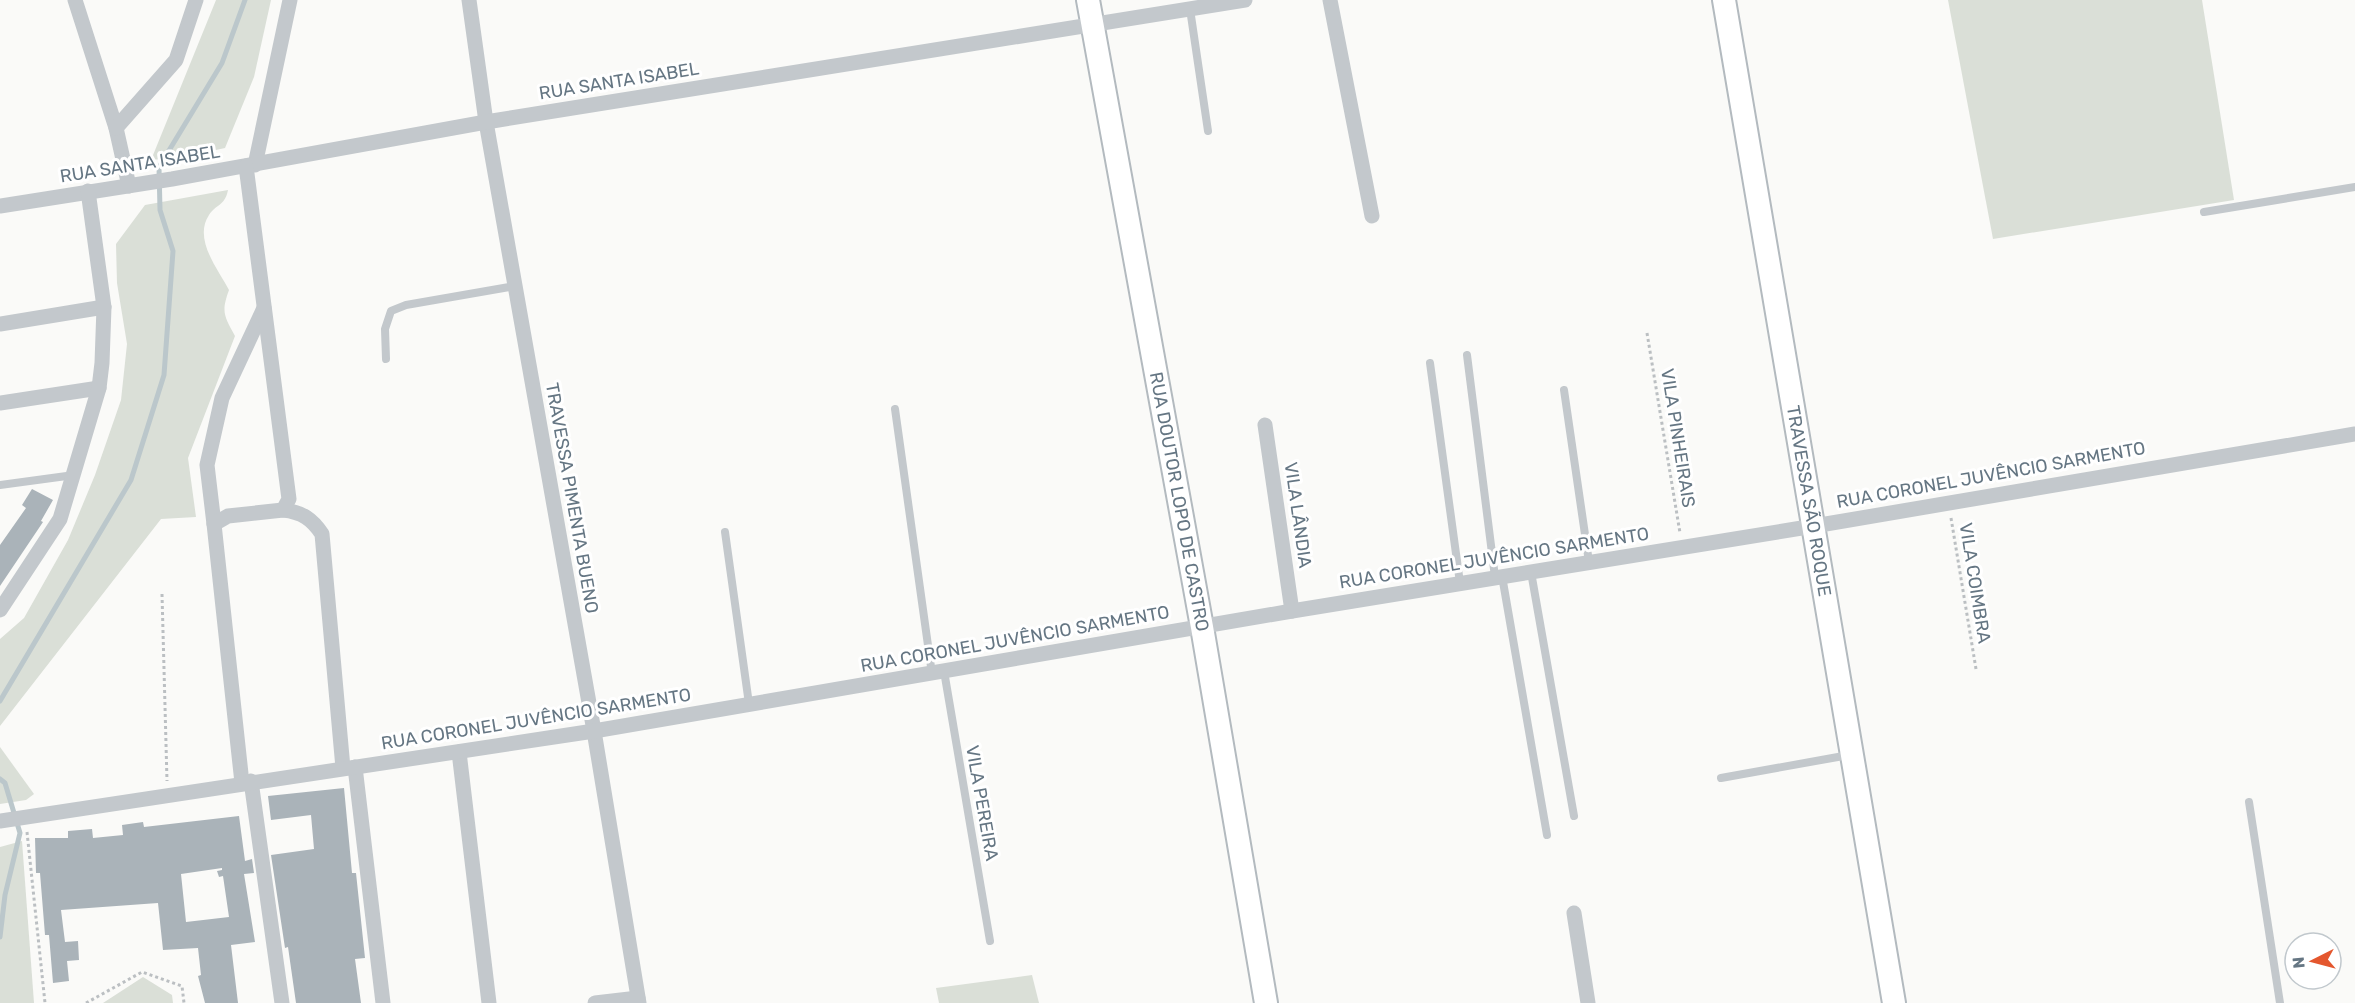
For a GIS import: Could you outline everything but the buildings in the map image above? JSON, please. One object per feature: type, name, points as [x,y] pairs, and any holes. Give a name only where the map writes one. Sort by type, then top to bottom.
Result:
[{"type":"main road","name":"RUA DOUTOR LOPO DE CASTRO","points":[[1088,0],[1202,627],[1266,1003]]},
{"type":"main road","name":"TRAVESSA SÃO ROQUE","points":[[1724,0],[1894,1003]]},
{"type":"street","points":[[75,0],[116,128],[129,186]]},
{"type":"street","points":[[116,128],[176,60],[196,0]]},
{"type":"street","points":[[283,510],[287,505],[288,489],[264,308],[251,165],[290,0]]},
{"type":"street","name":"TRAVESSA PIMENTA BUENO","points":[[470,0],[486,122],[594,731],[639,1000]]},
{"type":"street","name":"RUA SANTA ISABEL","points":[[0,206],[172,179],[486,122],[1245,0]]},
{"type":"street","points":[[1330,0],[1372,216]]},
{"type":"street","points":[[0,610],[60,519],[99,388],[104,307],[88,191]]},
{"type":"street","points":[[0,324],[104,307]]},
{"type":"street","points":[[264,308],[222,398],[207,465],[246,782],[282,1003]]},
{"type":"street","points":[[0,404],[99,388]]},
{"type":"street","name":"VILA LÂNDIA","points":[[1265,425],[1292,611]]},
{"type":"street","name":"RUA CORONEL JUVÊNCIO SARMENTO","points":[[2,821],[27,822],[246,782],[594,731],[1292,611],[1814,526],[2355,434]]},
{"type":"street","points":[[214,524],[228,516],[283,510],[294,511],[312,519],[322,534],[349,767],[383,1003]]},
{"type":"street","points":[[459,752],[489,1003]]},
{"type":"street","points":[[1574,913],[1588,1003]]},
{"type":"street","points":[[595,1003],[639,1000]]},
{"type":"lane","points":[[1190,9],[1208,131]]},
{"type":"lane","points":[[2204,212],[2355,187]]},
{"type":"lane","points":[[386,359],[385,329],[392,311],[406,305],[515,286]]},
{"type":"lane","points":[[1467,355],[1499,577],[1547,835]]},
{"type":"lane","points":[[1430,363],[1460,583]]},
{"type":"lane","points":[[1563,390],[1589,562]]},
{"type":"lane","name":"VILA PEREIRA","points":[[894,409],[938,673],[990,940]]},
{"type":"lane","points":[[0,485],[74,475]]},
{"type":"lane","points":[[725,532],[749,704]]},
{"type":"lane","points":[[1531,572],[1574,816]]},
{"type":"lane","points":[[1721,778],[1852,754]]},
{"type":"lane","points":[[2249,802],[2280,1003]]},
{"type":"path","name":"VILA PINHEIRAIS","points":[[1647,333],[1682,547]]},
{"type":"path","name":"VILA COIMBRA","points":[[1949,502],[1976,669]]},
{"type":"path","points":[[162,594],[167,795]]},
{"type":"path","points":[[27,822],[45,1003]]},
{"type":"path","points":[[86,1003],[142,972],[182,986],[184,1003]]},
{"type":"shaded area","points":[[216,0],[271,0],[254,77],[225,148],[184,157],[151,160]]},
{"type":"shaded area","points":[[1948,0],[2202,0],[2234,200],[1993,239]]},
{"type":"shaded area","points":[[228,190],[223,202],[209,215],[204,234],[209,254],[229,290],[224,309],[235,336],[188,458],[196,517],[161,519],[0,726],[0,639],[24,618],[68,540],[95,475],[121,400],[127,344],[117,283],[116,244],[145,205]]},
{"type":"shaded area","points":[[0,747],[34,794],[26,800],[0,804]]},
{"type":"shaded area","points":[[22,841],[34,1003],[0,1003],[0,847]]},
{"type":"shaded area","points":[[1032,975],[1039,1003],[939,1003],[936,988]]},
{"type":"shaded area","points":[[143,977],[172,995],[173,1003],[103,1003]]},
{"type":"waterway","points":[[0,701],[131,480],[164,375],[173,251],[160,210],[159,167],[222,63],[245,0]]},
{"type":"waterway","points":[[0,779],[5,783],[20,833],[5,895],[0,937]]}]
